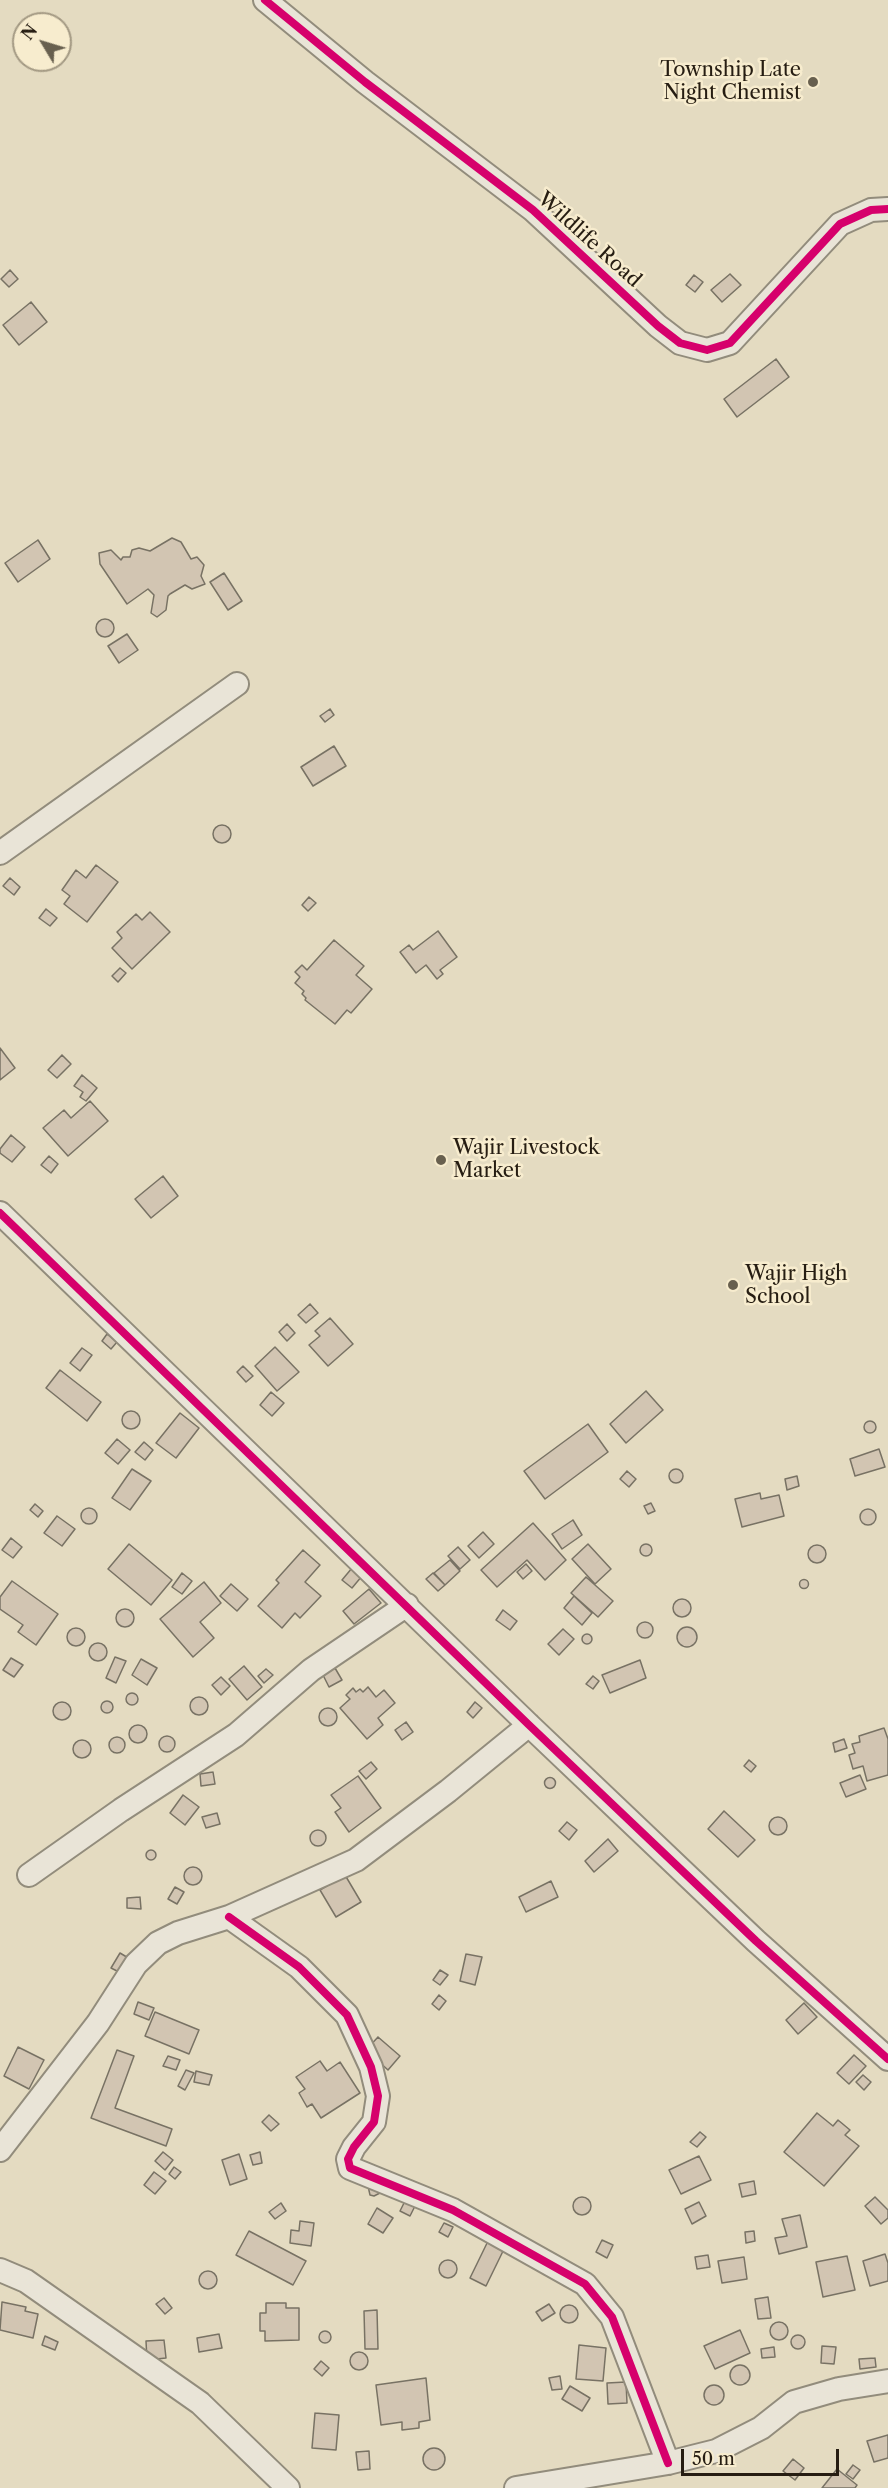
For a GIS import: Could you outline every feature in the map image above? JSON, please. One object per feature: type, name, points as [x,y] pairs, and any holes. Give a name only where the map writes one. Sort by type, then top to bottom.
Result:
[{"type":"street","name":"Wildlife Road","points":[[265,0],[365,82],[534,210],[658,326],[680,343],[707,350],[730,343],[840,224],[871,210],[888,209]]},
{"type":"street","points":[[0,853],[237,684]]},
{"type":"street","points":[[0,1213],[529,1725],[756,1941],[888,2060]]},
{"type":"street","points":[[29,1875],[121,1810],[236,1735],[311,1670],[407,1605]]},
{"type":"street","points":[[0,2150],[98,2023],[136,1964],[158,1943],[178,1933],[229,1917],[356,1860],[448,1791],[529,1725]]},
{"type":"street","points":[[229,1917],[299,1967],[347,2015],[371,2067],[378,2096],[374,2122],[348,2158],[350,2168],[453,2210],[585,2284],[612,2317],[668,2463]]},
{"type":"street","points":[[0,2270],[35,2287],[200,2403],[288,2488]]},
{"type":"street","points":[[516,2488],[668,2463],[716,2451],[761,2428],[794,2402],[839,2389],[888,2381]]},
{"type":"building","points":[[10,270],[18,279],[9,287],[1,279]]},
{"type":"building","points":[[730,274],[741,285],[722,302],[711,290]]},
{"type":"building","points":[[694,275],[703,282],[695,292],[686,285]]},
{"type":"building","points":[[31,302],[47,322],[19,345],[3,325]]},
{"type":"building","points":[[776,359],[789,377],[737,417],[724,399]]},
{"type":"building","points":[[172,538],[181,542],[191,559],[197,557],[204,565],[201,576],[205,584],[192,589],[185,585],[170,594],[166,610],[157,617],[151,613],[154,595],[148,589],[127,604],[100,564],[99,553],[111,550],[121,560],[123,557],[130,557],[132,550],[139,548],[150,551]]},
{"type":"building","points":[[38,540],[50,559],[18,582],[5,563]]},
{"type":"building","points":[[224,573],[242,601],[228,610],[210,582]]},
{"type":"building","points":[[105,619],[111,622],[114,628],[111,634],[105,637],[99,634],[96,628],[99,622]]},
{"type":"building","points":[[127,634],[138,650],[119,663],[108,646]]},
{"type":"building","points":[[330,709],[334,715],[325,722],[320,716]]},
{"type":"building","points":[[334,746],[346,766],[313,786],[301,767]]},
{"type":"building","points":[[222,825],[228,828],[231,834],[228,840],[222,843],[216,840],[213,834],[216,828]]},
{"type":"building","points":[[96,865],[118,882],[87,922],[64,904],[70,896],[62,890],[76,870],[86,878]]},
{"type":"building","points":[[10,878],[20,887],[14,895],[3,886]]},
{"type":"building","points":[[309,897],[316,903],[308,911],[302,905]]},
{"type":"building","points":[[46,909],[57,918],[50,926],[39,918]]},
{"type":"building","points":[[150,912],[170,932],[132,969],[112,948],[122,938],[117,932],[136,914],[142,920]]},
{"type":"building","points":[[438,931],[457,957],[440,970],[443,974],[437,979],[426,965],[416,973],[400,952],[409,945],[413,950]]},
{"type":"building","points":[[334,940],[364,966],[356,975],[372,989],[351,1013],[347,1010],[335,1024],[305,1000],[302,994],[304,991],[295,983],[300,977],[295,972],[302,965],[307,970]]},
{"type":"building","points":[[120,968],[126,973],[118,982],[112,976]]},
{"type":"building","points":[[0,1048],[15,1068],[0,1080]]},
{"type":"building","points":[[62,1055],[71,1064],[57,1078],[48,1070]]},
{"type":"building","points":[[82,1075],[97,1088],[86,1101],[80,1097],[83,1092],[74,1086]]},
{"type":"building","points":[[90,1101],[108,1121],[68,1156],[43,1128],[64,1110],[71,1118]]},
{"type":"building","points":[[11,1135],[25,1147],[12,1162],[0,1153],[0,1149]]},
{"type":"building","points":[[49,1156],[58,1164],[51,1173],[41,1165]]},
{"type":"building","points":[[163,1176],[178,1196],[151,1218],[135,1199]]},
{"type":"building","points":[[310,1304],[318,1313],[306,1323],[298,1315]]},
{"type":"building","points":[[330,1318],[353,1344],[328,1366],[309,1345],[320,1336],[315,1331]]},
{"type":"building","points":[[287,1324],[295,1333],[287,1341],[279,1332]]},
{"type":"building","points":[[107,1334],[117,1342],[111,1349],[102,1341]]},
{"type":"building","points":[[275,1347],[299,1372],[277,1391],[255,1366]]},
{"type":"building","points":[[82,1348],[92,1355],[80,1371],[70,1363]]},
{"type":"building","points":[[243,1366],[253,1376],[246,1382],[237,1372]]},
{"type":"building","points":[[60,1370],[101,1402],[87,1421],[46,1388]]},
{"type":"building","points":[[646,1391],[663,1410],[626,1443],[610,1424]]},
{"type":"building","points":[[271,1392],[284,1403],[272,1416],[260,1405]]},
{"type":"building","points":[[131,1411],[137,1414],[140,1420],[137,1426],[131,1429],[125,1426],[122,1420],[125,1414]]},
{"type":"building","points":[[180,1413],[199,1428],[176,1458],[156,1443]]},
{"type":"building","points":[[872,1421],[876,1427],[872,1433],[868,1433],[864,1425]]},
{"type":"building","points":[[588,1424],[608,1452],[545,1499],[524,1471]]},
{"type":"building","points":[[117,1439],[130,1450],[118,1464],[105,1453]]},
{"type":"building","points":[[144,1442],[153,1450],[145,1460],[135,1452]]},
{"type":"building","points":[[879,1449],[885,1467],[855,1476],[850,1459]]},
{"type":"building","points":[[132,1469],[151,1481],[130,1510],[112,1498]]},
{"type":"building","points":[[673,1469],[679,1469],[683,1476],[679,1483],[673,1483],[669,1479],[669,1473]]},
{"type":"building","points":[[627,1471],[636,1479],[629,1487],[620,1479]]},
{"type":"building","points":[[797,1476],[799,1486],[787,1490],[785,1479]]},
{"type":"building","points":[[760,1493],[761,1499],[779,1495],[784,1516],[742,1527],[735,1499]]},
{"type":"building","points":[[651,1503],[655,1511],[648,1514],[644,1506]]},
{"type":"building","points":[[35,1504],[43,1511],[38,1517],[30,1510]]},
{"type":"building","points":[[89,1508],[95,1510],[97,1516],[95,1522],[89,1524],[83,1522],[81,1516],[83,1510]]},
{"type":"building","points":[[868,1509],[874,1511],[876,1517],[874,1523],[868,1525],[862,1523],[860,1517],[862,1511]]},
{"type":"building","points":[[57,1516],[75,1529],[62,1546],[44,1533]]},
{"type":"building","points":[[573,1520],[582,1535],[562,1549],[552,1534]]},
{"type":"building","points":[[533,1523],[566,1560],[545,1580],[527,1560],[497,1587],[481,1570]]},
{"type":"building","points":[[483,1532],[494,1544],[479,1558],[468,1546]]},
{"type":"building","points":[[11,1538],[22,1547],[13,1558],[2,1550]]},
{"type":"building","points":[[129,1544],[172,1580],[151,1605],[108,1569]]},
{"type":"building","points":[[588,1544],[611,1569],[595,1584],[572,1559]]},
{"type":"building","points":[[648,1544],[651,1545],[651,1555],[644,1556],[641,1555],[640,1548],[641,1545]]},
{"type":"building","points":[[817,1545],[823,1548],[826,1554],[823,1560],[817,1563],[811,1560],[808,1554],[811,1548]]},
{"type":"building","points":[[458,1547],[470,1560],[460,1569],[448,1556]]},
{"type":"building","points":[[303,1550],[320,1565],[305,1582],[321,1596],[300,1618],[295,1613],[282,1628],[258,1606],[279,1583],[276,1580]]},
{"type":"building","points":[[450,1560],[460,1571],[445,1585],[434,1573]]},
{"type":"building","points":[[526,1564],[532,1571],[523,1579],[517,1572]]},
{"type":"building","points":[[352,1568],[362,1576],[352,1588],[342,1580]]},
{"type":"building","points":[[182,1573],[192,1581],[182,1594],[172,1587]]},
{"type":"building","points":[[433,1573],[445,1585],[438,1591],[426,1579]]},
{"type":"building","points":[[586,1577],[613,1601],[598,1617],[571,1593]]},
{"type":"building","points":[[804,1579],[809,1584],[804,1589],[799,1584]]},
{"type":"building","points":[[12,1581],[58,1614],[36,1645],[18,1632],[23,1625],[0,1609],[0,1597]]},
{"type":"building","points":[[204,1582],[221,1603],[200,1622],[214,1638],[193,1657],[160,1619]]},
{"type":"building","points":[[231,1584],[248,1599],[237,1611],[220,1596]]},
{"type":"building","points":[[369,1589],[381,1603],[354,1624],[343,1611]]},
{"type":"building","points":[[574,1596],[592,1613],[582,1625],[564,1608]]},
{"type":"building","points":[[678,1599],[686,1599],[691,1604],[689,1615],[678,1617],[673,1612],[673,1604]]},
{"type":"building","points":[[125,1609],[131,1612],[134,1618],[131,1624],[125,1627],[119,1624],[116,1618],[119,1612]]},
{"type":"building","points":[[503,1610],[517,1621],[510,1630],[496,1620]]},
{"type":"building","points":[[642,1622],[648,1622],[653,1630],[651,1636],[642,1638],[637,1633],[637,1627]]},
{"type":"building","points":[[687,1627],[694,1630],[697,1637],[694,1644],[687,1647],[680,1644],[677,1637],[680,1630]]},
{"type":"building","points":[[76,1628],[82,1631],[85,1637],[82,1643],[76,1646],[70,1643],[67,1637],[70,1631]]},
{"type":"building","points":[[563,1629],[574,1639],[559,1655],[548,1644]]},
{"type":"building","points":[[587,1634],[591,1635],[591,1643],[587,1644],[583,1643],[582,1639],[583,1635]]},
{"type":"building","points":[[98,1643],[104,1646],[107,1652],[104,1658],[98,1661],[92,1658],[89,1652],[92,1646]]},
{"type":"building","points":[[115,1657],[126,1661],[116,1683],[106,1678]]},
{"type":"building","points":[[11,1658],[23,1665],[14,1677],[3,1670]]},
{"type":"building","points":[[141,1659],[157,1668],[147,1685],[132,1675]]},
{"type":"building","points":[[640,1660],[646,1678],[610,1693],[602,1675]]},
{"type":"building","points":[[244,1666],[262,1687],[247,1700],[229,1679]]},
{"type":"building","points":[[335,1668],[342,1680],[329,1687],[323,1675]]},
{"type":"building","points":[[266,1669],[273,1675],[264,1683],[258,1676]]},
{"type":"building","points":[[593,1676],[599,1681],[593,1689],[586,1684]]},
{"type":"building","points":[[221,1677],[230,1686],[221,1695],[212,1685]]},
{"type":"building","points":[[368,1687],[376,1697],[384,1690],[395,1703],[378,1718],[383,1725],[367,1739],[340,1708],[350,1699],[346,1695],[353,1688],[356,1692],[360,1689],[363,1692]]},
{"type":"building","points":[[134,1693],[138,1699],[134,1705],[130,1705],[126,1697]]},
{"type":"building","points":[[199,1697],[205,1700],[208,1706],[205,1712],[199,1715],[193,1712],[190,1706],[193,1700]]},
{"type":"building","points":[[109,1701],[113,1707],[109,1713],[105,1713],[101,1705]]},
{"type":"building","points":[[62,1702],[68,1705],[71,1711],[68,1717],[62,1720],[56,1717],[53,1711],[56,1705]]},
{"type":"building","points":[[475,1702],[482,1708],[473,1718],[467,1712]]},
{"type":"building","points":[[328,1708],[334,1711],[337,1717],[334,1723],[328,1726],[322,1723],[319,1717],[322,1711]]},
{"type":"building","points":[[406,1722],[413,1732],[402,1740],[395,1730]]},
{"type":"building","points":[[138,1725],[146,1730],[147,1734],[142,1742],[138,1743],[130,1738],[129,1734],[134,1726]]},
{"type":"building","points":[[884,1728],[888,1739],[888,1775],[867,1781],[863,1766],[853,1769],[849,1755],[855,1753],[852,1744],[860,1742],[859,1736]]},
{"type":"building","points":[[167,1736],[173,1738],[175,1744],[173,1750],[167,1752],[161,1750],[159,1744],[161,1738]]},
{"type":"building","points":[[117,1737],[123,1739],[125,1745],[123,1751],[117,1753],[111,1751],[109,1745],[111,1739]]},
{"type":"building","points":[[844,1739],[847,1748],[835,1752],[833,1743]]},
{"type":"building","points":[[82,1740],[88,1743],[91,1749],[88,1755],[82,1758],[76,1755],[73,1749],[76,1743]]},
{"type":"building","points":[[749,1760],[756,1766],[751,1772],[744,1766]]},
{"type":"building","points":[[371,1762],[377,1769],[366,1779],[359,1771]]},
{"type":"building","points":[[213,1772],[215,1784],[201,1786],[200,1774]]},
{"type":"building","points":[[860,1775],[866,1789],[846,1797],[840,1783]]},
{"type":"building","points":[[358,1776],[381,1808],[349,1832],[335,1812],[341,1808],[331,1795]]},
{"type":"building","points":[[550,1778],[554,1779],[554,1787],[550,1788],[546,1787],[545,1783],[546,1779]]},
{"type":"building","points":[[183,1795],[199,1807],[185,1825],[170,1813]]},
{"type":"building","points":[[724,1811],[755,1840],[738,1857],[708,1829]]},
{"type":"building","points":[[217,1813],[220,1824],[206,1828],[202,1817]]},
{"type":"building","points":[[778,1817],[784,1820],[787,1826],[784,1832],[778,1835],[772,1832],[769,1826],[772,1820]]},
{"type":"building","points":[[567,1822],[577,1830],[569,1840],[559,1831]]},
{"type":"building","points":[[318,1830],[326,1838],[318,1846],[310,1838]]},
{"type":"building","points":[[608,1839],[618,1851],[594,1872],[585,1861]]},
{"type":"building","points":[[151,1850],[156,1855],[151,1860],[146,1855]]},
{"type":"building","points":[[189,1867],[197,1867],[202,1872],[200,1883],[189,1885],[184,1880],[184,1872]]},
{"type":"building","points":[[345,1875],[361,1902],[336,1917],[320,1890]]},
{"type":"building","points":[[551,1881],[558,1897],[526,1912],[519,1897]]},
{"type":"building","points":[[175,1887],[184,1892],[177,1904],[168,1899]]},
{"type":"building","points":[[140,1897],[141,1909],[127,1908],[127,1898]]},
{"type":"building","points":[[120,1953],[130,1959],[121,1973],[111,1968]]},
{"type":"building","points":[[466,1954],[482,1957],[475,1985],[460,1981]]},
{"type":"building","points":[[440,1970],[448,1975],[440,1985],[433,1980]]},
{"type":"building","points":[[439,1995],[446,2001],[439,2010],[432,2004]]},
{"type":"building","points":[[138,2002],[154,2008],[149,2020],[134,2014]]},
{"type":"building","points":[[804,2003],[817,2017],[798,2034],[786,2020]]},
{"type":"building","points":[[155,2012],[199,2030],[189,2054],[145,2036]]},
{"type":"building","points":[[378,2037],[400,2056],[388,2070],[366,2050]]},
{"type":"building","points":[[18,2047],[44,2060],[29,2089],[4,2076]]},
{"type":"building","points":[[117,2050],[134,2056],[115,2108],[172,2129],[166,2146],[91,2118]]},
{"type":"building","points":[[854,2055],[866,2066],[849,2084],[837,2073]]},
{"type":"building","points":[[168,2056],[180,2060],[176,2070],[163,2066]]},
{"type":"building","points":[[320,2061],[327,2071],[340,2062],[360,2093],[321,2118],[312,2104],[307,2107],[299,2093],[305,2089],[296,2077]]},
{"type":"building","points":[[186,2070],[194,2073],[185,2090],[178,2086]]},
{"type":"building","points":[[196,2071],[212,2075],[209,2085],[194,2082]]},
{"type":"building","points":[[863,2075],[871,2082],[864,2090],[856,2082]]},
{"type":"building","points":[[817,2113],[833,2126],[838,2120],[850,2130],[845,2135],[859,2146],[824,2186],[784,2152]]},
{"type":"building","points":[[269,2115],[279,2124],[271,2131],[262,2122]]},
{"type":"building","points":[[700,2132],[706,2137],[697,2147],[690,2142]]},
{"type":"building","points":[[163,2152],[173,2160],[165,2170],[155,2161]]},
{"type":"building","points":[[260,2152],[262,2163],[253,2165],[250,2155]]},
{"type":"building","points":[[239,2154],[247,2179],[230,2185],[222,2160]]},
{"type":"building","points":[[699,2156],[711,2180],[681,2194],[669,2170]]},
{"type":"building","points":[[174,2167],[181,2172],[175,2179],[169,2174]]},
{"type":"building","points":[[154,2172],[166,2181],[155,2194],[144,2185]]},
{"type":"building","points":[[754,2181],[756,2194],[742,2197],[739,2184]]},
{"type":"building","points":[[368,2186],[381,2191],[374,2196],[370,2195]]},
{"type":"building","points":[[582,2197],[588,2200],[591,2206],[588,2212],[582,2215],[576,2212],[573,2206],[576,2200]]},
{"type":"building","points":[[875,2197],[888,2210],[888,2218],[881,2224],[865,2206]]},
{"type":"building","points":[[406,2199],[416,2204],[410,2216],[400,2211]]},
{"type":"building","points":[[699,2202],[706,2216],[692,2224],[685,2209]]},
{"type":"building","points":[[281,2203],[286,2211],[275,2219],[269,2212]]},
{"type":"building","points":[[377,2208],[393,2218],[383,2233],[368,2224]]},
{"type":"building","points":[[800,2215],[807,2247],[779,2254],[775,2238],[787,2236],[782,2219]]},
{"type":"building","points":[[300,2221],[314,2223],[311,2246],[290,2243],[291,2230],[299,2231]]},
{"type":"building","points":[[444,2223],[453,2227],[448,2237],[439,2232]]},
{"type":"building","points":[[249,2231],[306,2261],[293,2285],[236,2255]]},
{"type":"building","points":[[754,2231],[755,2241],[746,2243],[745,2232]]},
{"type":"building","points":[[490,2237],[506,2245],[486,2286],[470,2278]]},
{"type":"building","points":[[602,2240],[613,2245],[607,2258],[596,2252]]},
{"type":"building","points":[[885,2254],[888,2263],[888,2281],[870,2286],[863,2261]]},
{"type":"building","points":[[708,2255],[710,2267],[697,2269],[695,2257]]},
{"type":"building","points":[[847,2256],[855,2290],[823,2297],[816,2262]]},
{"type":"building","points":[[744,2257],[747,2279],[722,2283],[718,2261]]},
{"type":"building","points":[[448,2260],[454,2263],[457,2269],[454,2275],[448,2278],[442,2275],[439,2269],[442,2263]]},
{"type":"building","points":[[208,2271],[216,2276],[217,2280],[212,2288],[208,2289],[200,2284],[199,2280],[204,2272]]},
{"type":"building","points":[[768,2297],[771,2318],[758,2319],[755,2299]]},
{"type":"building","points":[[164,2298],[172,2308],[165,2314],[156,2304]]},
{"type":"building","points":[[2,2302],[26,2307],[25,2311],[38,2314],[33,2338],[0,2330]]},
{"type":"building","points":[[266,2303],[286,2303],[286,2308],[299,2308],[299,2340],[265,2341],[265,2331],[260,2331],[260,2313],[266,2313]]},
{"type":"building","points":[[549,2304],[555,2313],[542,2321],[536,2312]]},
{"type":"building","points":[[569,2305],[575,2308],[578,2314],[575,2320],[569,2323],[563,2320],[560,2314],[563,2308]]},
{"type":"building","points":[[377,2310],[378,2349],[365,2349],[364,2311]]},
{"type":"building","points":[[779,2322],[785,2325],[788,2331],[785,2337],[779,2340],[773,2337],[770,2331],[773,2325]]},
{"type":"building","points":[[740,2330],[750,2353],[715,2369],[704,2346]]},
{"type":"building","points":[[325,2331],[331,2337],[325,2343],[319,2337]]},
{"type":"building","points":[[219,2334],[222,2348],[199,2352],[197,2338]]},
{"type":"building","points":[[798,2335],[803,2337],[805,2342],[803,2347],[798,2349],[793,2347],[791,2342],[793,2337]]},
{"type":"building","points":[[45,2336],[58,2342],[55,2350],[42,2345]]},
{"type":"building","points":[[164,2340],[166,2358],[147,2360],[146,2341]]},
{"type":"building","points":[[579,2345],[606,2348],[603,2381],[576,2379]]},
{"type":"building","points":[[822,2346],[836,2347],[834,2364],[821,2363]]},
{"type":"building","points":[[774,2347],[775,2357],[762,2358],[761,2349]]},
{"type":"building","points":[[359,2352],[365,2355],[368,2361],[365,2367],[359,2370],[353,2367],[350,2361],[353,2355]]},
{"type":"building","points":[[875,2358],[876,2367],[860,2369],[859,2359]]},
{"type":"building","points":[[321,2361],[329,2368],[322,2376],[314,2369]]},
{"type":"building","points":[[740,2365],[747,2368],[750,2375],[747,2382],[740,2385],[733,2382],[730,2375],[733,2368]]},
{"type":"building","points":[[560,2376],[562,2389],[552,2390],[549,2378]]},
{"type":"building","points":[[426,2378],[430,2420],[419,2422],[419,2428],[402,2430],[402,2422],[381,2425],[376,2385]]},
{"type":"building","points":[[626,2382],[627,2403],[608,2404],[607,2383]]},
{"type":"building","points":[[714,2385],[721,2388],[724,2395],[721,2402],[714,2405],[707,2402],[704,2395],[707,2388]]},
{"type":"building","points":[[570,2386],[590,2398],[582,2411],[562,2399]]},
{"type":"building","points":[[315,2413],[339,2415],[336,2450],[312,2448]]},
{"type":"building","points":[[888,2435],[888,2458],[874,2462],[867,2441]]},
{"type":"building","points":[[434,2448],[442,2451],[445,2459],[442,2467],[434,2470],[426,2467],[423,2459],[426,2451]]},
{"type":"building","points":[[369,2451],[370,2469],[358,2470],[356,2452]]},
{"type":"building","points":[[793,2459],[804,2468],[795,2480],[783,2471]]},
{"type":"building","points":[[853,2465],[860,2470],[853,2479],[846,2474]]},
{"type":"building","points":[[837,2469],[857,2485],[855,2488],[822,2488]]},
{"type":"cycle path","points":[[265,0],[365,82],[533,210],[658,326],[680,343],[707,350],[730,343],[840,224],[871,210],[888,209]]},
{"type":"cycle path","points":[[0,1213],[529,1725],[756,1941],[888,2059]]},
{"type":"cycle path","points":[[229,1917],[299,1967],[347,2015],[371,2067],[378,2096],[374,2122],[354,2147],[348,2159],[350,2168],[453,2210],[585,2284],[612,2317],[668,2463]]},
{"type":"place","name":"Township Late Night Chemist","points":[[813,82]]},
{"type":"place","name":"Wajir Livestock Market","points":[[441,1160]]},
{"type":"place","name":"Wajir High School","points":[[733,1285]]}]
